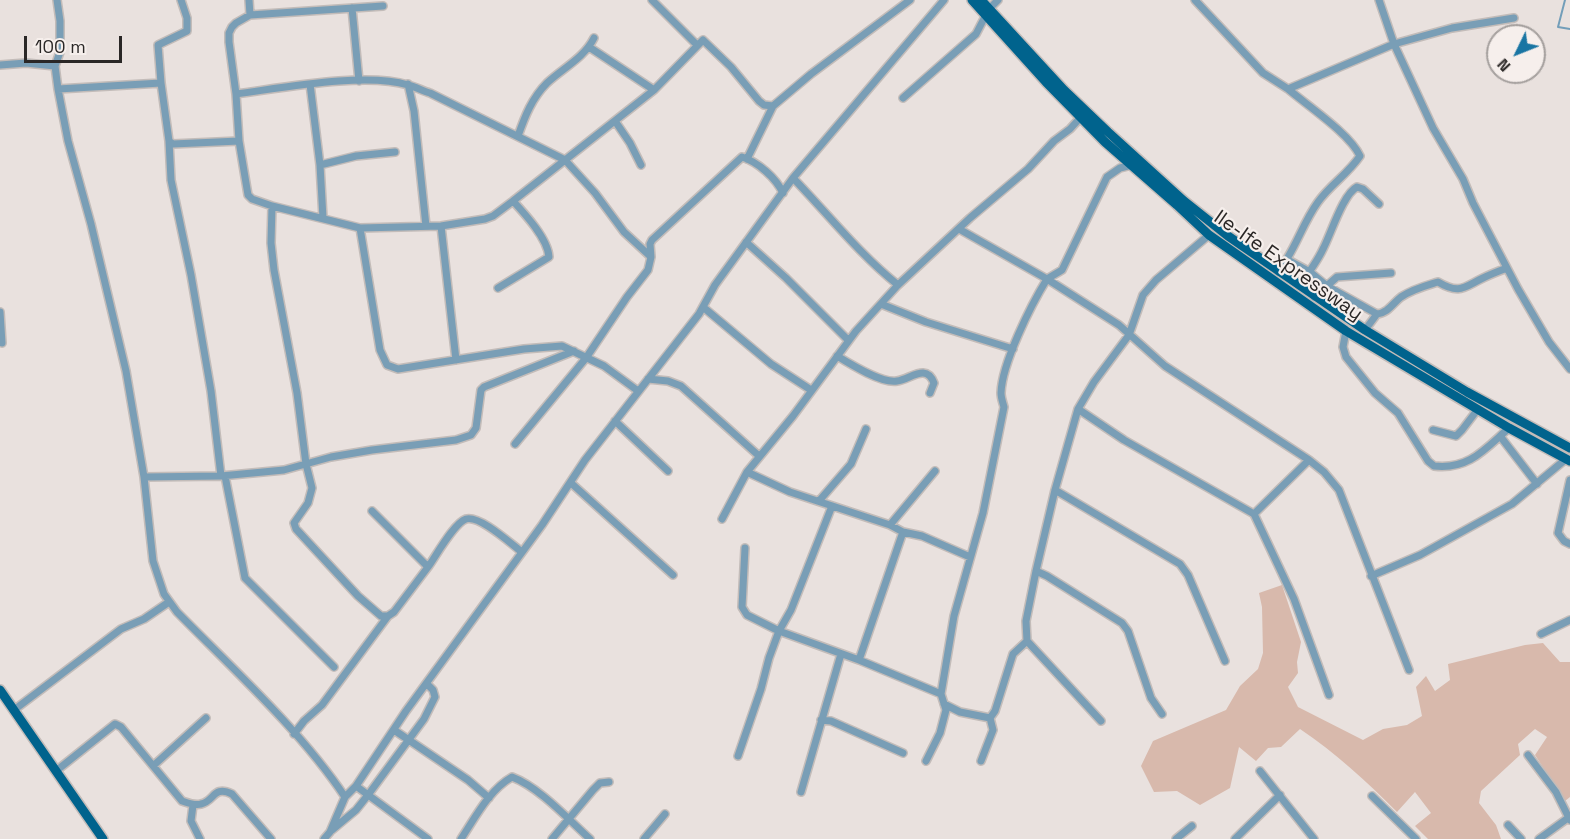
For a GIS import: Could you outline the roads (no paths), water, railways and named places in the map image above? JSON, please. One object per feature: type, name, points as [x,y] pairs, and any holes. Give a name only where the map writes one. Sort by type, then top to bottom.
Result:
[{"type":"main road","name":"Ile-Ife Expressway","points":[[972,0],[988,11],[1117,146],[1132,165],[1209,235],[1346,331],[1509,428],[1568,460]]},
{"type":"main road","name":"Ile-Ife Expressway","points":[[981,0],[1046,82],[1081,117],[1210,222],[1278,272],[1365,330],[1467,392],[1570,448]]},
{"type":"main road","points":[[0,690],[103,839]]},
{"type":"street","points":[[57,0],[60,21],[60,52],[55,66],[58,89],[68,141],[92,224],[126,371],[144,477],[153,561],[164,594],[294,734],[332,777],[345,797]]},
{"type":"street","points":[[181,0],[187,18],[187,31],[158,45],[171,180],[191,275],[223,476],[245,579],[334,667]]},
{"type":"street","points":[[249,0],[250,15]]},
{"type":"street","points":[[652,0],[697,45]]},
{"type":"street","points":[[747,159],[773,106],[910,0]]},
{"type":"street","points":[[330,832],[345,797],[356,786],[585,460],[703,307],[715,285],[793,178],[944,0]]},
{"type":"street","points":[[903,98],[976,34],[988,11],[998,0]]},
{"type":"street","points":[[1195,0],[1263,73],[1288,89],[1344,136],[1360,156],[1318,202],[1288,260],[1278,272]]},
{"type":"street","points":[[1379,0],[1394,44],[1432,128],[1463,179],[1507,268],[1549,342],[1570,368]]},
{"type":"street","points":[[383,6],[250,15],[236,23],[229,33],[239,141],[248,195],[252,199],[272,207],[360,228],[441,226],[485,219],[493,216],[513,201],[654,90],[703,40],[759,101],[764,105],[773,106]]},
{"type":"street","points":[[352,8],[359,81]]},
{"type":"street","points":[[1288,89],[1394,44],[1452,28],[1514,18]]},
{"type":"street","points":[[518,136],[534,97],[589,47],[594,38]]},
{"type":"street","points":[[589,47],[654,90]]},
{"type":"street","points":[[0,64],[26,63],[55,66]]},
{"type":"street","points":[[236,94],[310,84],[359,81],[408,84],[566,160],[596,193],[624,232],[651,257]]},
{"type":"street","points":[[58,89],[161,83]]},
{"type":"street","points":[[310,84],[320,165],[323,218]]},
{"type":"street","points":[[408,84],[414,111],[426,226]]},
{"type":"street","points":[[722,519],[747,472],[793,416],[848,340],[881,303],[959,229],[1028,169],[1081,117]]},
{"type":"street","points":[[615,121],[641,165]]},
{"type":"street","points":[[169,141],[173,144],[239,141]]},
{"type":"street","points":[[320,165],[356,156],[395,152]]},
{"type":"street","points":[[515,444],[586,358],[648,270],[652,240],[737,160],[742,157],[747,159],[774,179],[783,194]]},
{"type":"street","points":[[926,761],[940,733],[946,710],[941,694],[954,616],[987,494],[1004,407],[1001,394],[1013,348],[1034,301],[1047,279],[1062,270],[1107,177],[1120,168],[1132,165]]},
{"type":"street","points":[[793,178],[834,221],[853,245],[877,269],[898,285]]},
{"type":"street","points":[[1299,286],[1311,272],[1351,190],[1357,187],[1363,189],[1379,204]]},
{"type":"street","points":[[498,288],[549,257],[549,252],[537,230],[513,201]]},
{"type":"street","points":[[272,207],[271,243],[274,270],[312,488],[311,495],[294,524],[296,529],[358,596],[381,616],[388,616]]},
{"type":"street","points":[[441,226],[456,360]]},
{"type":"street","points":[[360,228],[383,360],[387,365],[398,369],[562,346],[604,366],[638,391]]},
{"type":"street","points":[[959,229],[1102,313],[1165,366],[1324,472],[1339,490],[1409,670]]},
{"type":"street","points":[[1101,721],[1026,641],[1026,621],[1054,490],[1078,409],[1094,382],[1129,335],[1143,295],[1156,280],[1209,235]]},
{"type":"street","points":[[746,242],[848,340]]},
{"type":"street","points":[[1288,260],[1311,272],[1327,286],[1377,314],[1383,313],[1401,297],[1416,288],[1438,282],[1448,288],[1458,290],[1507,268]]},
{"type":"street","points":[[1314,297],[1337,277],[1352,274],[1391,273]]},
{"type":"street","points":[[881,303],[926,322],[1013,348]]},
{"type":"street","points":[[703,307],[771,364],[811,390]]},
{"type":"street","points":[[0,312],[2,343]]},
{"type":"street","points":[[1365,330],[1377,314]]},
{"type":"street","points":[[1346,331],[1343,347],[1346,357],[1375,393],[1398,413],[1434,466],[1460,465],[1472,460],[1509,428]]},
{"type":"street","points":[[144,477],[223,476],[284,470],[372,450],[456,440],[471,435],[476,428],[481,390],[484,387],[574,351]]},
{"type":"street","points":[[837,356],[872,376],[896,382],[923,372],[932,378],[934,383],[930,393]]},
{"type":"street","points":[[648,379],[668,381],[681,386],[759,456]]},
{"type":"street","points":[[1078,409],[1124,440],[1254,514],[1294,599],[1329,695]]},
{"type":"street","points":[[1433,430],[1455,436],[1478,409]]},
{"type":"street","points":[[615,421],[668,471]]},
{"type":"street","points":[[819,501],[851,464],[866,429]]},
{"type":"street","points":[[1500,436],[1537,484]]},
{"type":"street","points":[[1254,514],[1309,460]]},
{"type":"street","points":[[1371,576],[1420,555],[1512,504],[1568,460]]},
{"type":"street","points":[[890,525],[935,471]]},
{"type":"street","points":[[747,472],[790,492],[890,525],[903,532],[922,536],[970,557]]},
{"type":"street","points":[[1570,480],[1558,533],[1564,541],[1570,544]]},
{"type":"street","points":[[571,483],[673,575]]},
{"type":"street","points":[[1054,490],[1180,564],[1188,575],[1225,661]]},
{"type":"street","points":[[738,756],[779,631],[790,610],[832,506]]},
{"type":"street","points":[[372,511],[428,567]]},
{"type":"street","points":[[294,734],[304,721],[322,705],[456,527],[465,519],[484,524],[522,552]]},
{"type":"street","points":[[859,660],[903,532]]},
{"type":"street","points":[[745,548],[742,607],[747,615],[779,631],[859,660],[941,694]]},
{"type":"street","points":[[1036,572],[1047,576],[1122,623],[1128,631],[1151,698],[1162,714]]},
{"type":"street","points":[[14,710],[121,629],[144,620],[169,602]]},
{"type":"street","points":[[1541,634],[1570,620]]},
{"type":"street","points":[[981,761],[993,730],[990,718],[995,711],[1013,654],[1026,641]]},
{"type":"street","points":[[801,792],[841,654]]},
{"type":"street","points":[[324,839],[356,810],[432,705],[435,697],[433,690],[427,684]]},
{"type":"street","points":[[944,704],[960,712],[990,718]]},
{"type":"street","points":[[153,766],[206,718]]},
{"type":"street","points":[[821,720],[831,721],[903,753]]},
{"type":"street","points":[[56,771],[115,724],[121,728],[182,801],[203,804],[218,792],[225,791],[232,795],[271,839]]},
{"type":"street","points":[[394,730],[468,780],[489,798]]},
{"type":"street","points":[[1528,755],[1556,792],[1569,819],[1539,839]]},
{"type":"street","points":[[1260,771],[1314,839]]},
{"type":"street","points":[[461,839],[489,798],[503,782],[512,777],[534,791],[590,839]]},
{"type":"street","points":[[552,839],[600,783],[609,782]]},
{"type":"street","points":[[356,786],[428,839]]},
{"type":"street","points":[[1235,839],[1280,795]]},
{"type":"street","points":[[1372,796],[1416,839]]},
{"type":"street","points":[[193,804],[191,821],[200,839]]},
{"type":"street","points":[[644,839],[665,814]]},
{"type":"street","points":[[1508,825],[1521,839]]},
{"type":"street","points":[[1176,839],[1192,826]]},
{"type":"waterway","points":[[1565,0],[1558,27],[1570,29]]}]
